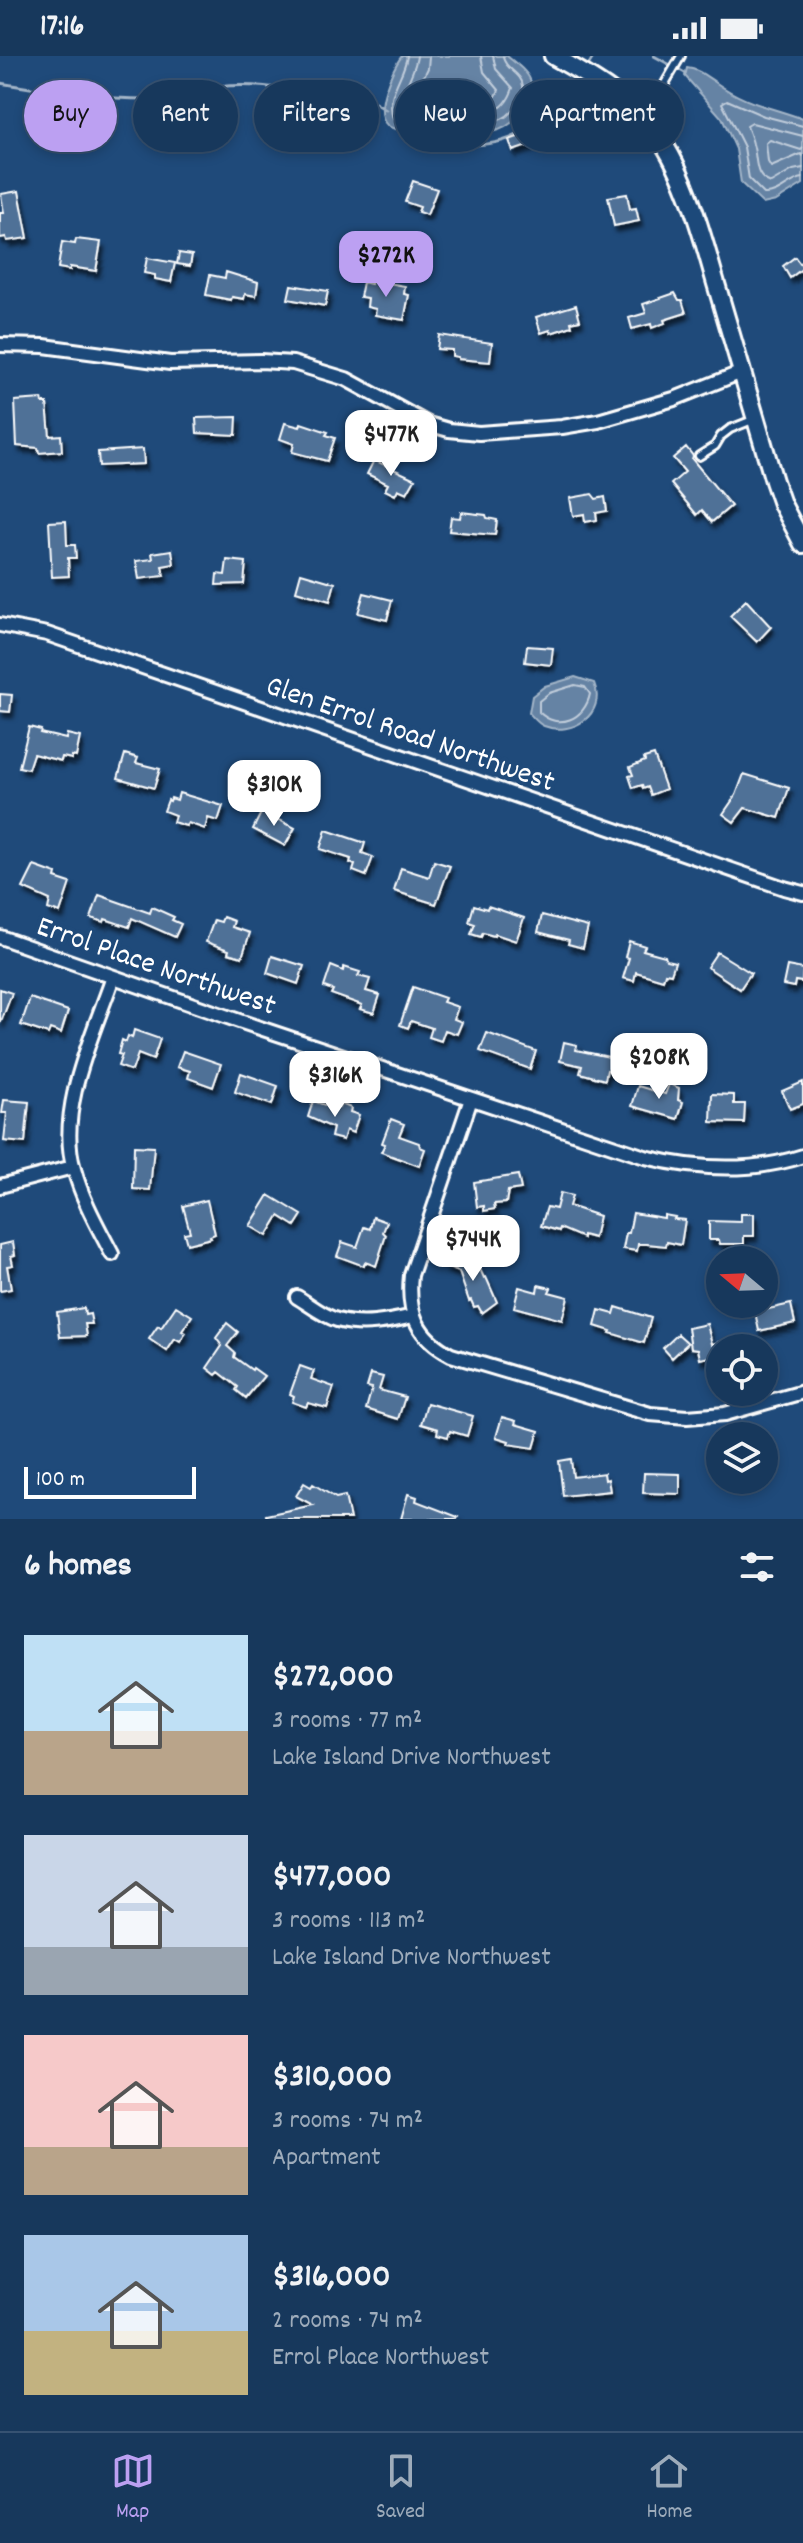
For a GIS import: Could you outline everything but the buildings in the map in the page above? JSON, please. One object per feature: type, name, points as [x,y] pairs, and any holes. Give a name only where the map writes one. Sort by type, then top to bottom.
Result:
[{"type":"street","points":[[566,59],[597,80]]},
{"type":"street","points":[[667,152],[698,224],[782,504],[803,544]]},
{"type":"street","points":[[0,345],[44,346],[170,363],[293,363],[346,379],[428,424],[479,433],[598,421],[674,399],[742,372]]},
{"type":"street","name":"Glen Errol Road Northwest","points":[[0,625],[47,634],[803,893]]},
{"type":"street","name":"Errol Place Northwest","points":[[0,937],[645,1157],[701,1168],[743,1168],[803,1156]]},
{"type":"street","points":[[112,1254],[86,1204],[73,1167],[69,1132],[73,1096],[113,977]]},
{"type":"street","points":[[471,1099],[411,1275],[409,1295],[413,1316],[428,1339],[451,1355],[650,1414],[687,1417],[725,1414],[803,1392]]},
{"type":"street","points":[[0,1186],[73,1167]]},
{"type":"street","points":[[297,1297],[334,1319],[361,1324],[413,1316]]},
{"type":"lane","points":[[666,80],[681,56]]},
{"type":"lane","points":[[699,456],[715,446],[730,429],[755,419]]},
{"type":"water","points":[[402,56],[507,56],[522,68],[530,80],[511,80],[511,123],[495,131],[495,80],[395,80],[395,129],[387,125],[382,110],[393,70]]},
{"type":"water","points":[[687,68],[698,71],[748,100],[803,119],[803,184],[776,201],[763,204],[741,183],[736,149],[722,118],[685,76]]},
{"type":"water","points":[[575,677],[594,683],[596,704],[591,713],[576,725],[565,728],[555,729],[540,724],[529,713],[532,696],[545,686]]},
{"type":"waterway","points":[[589,64],[594,56]]},
{"type":"waterway","points":[[654,56],[685,73]]},
{"type":"waterway","points":[[0,83],[79,95],[138,99],[166,99],[218,87],[254,86]]},
{"type":"waterway","points":[[379,106],[386,110]]},
{"type":"waterway","points":[[495,142],[511,138]]}]
